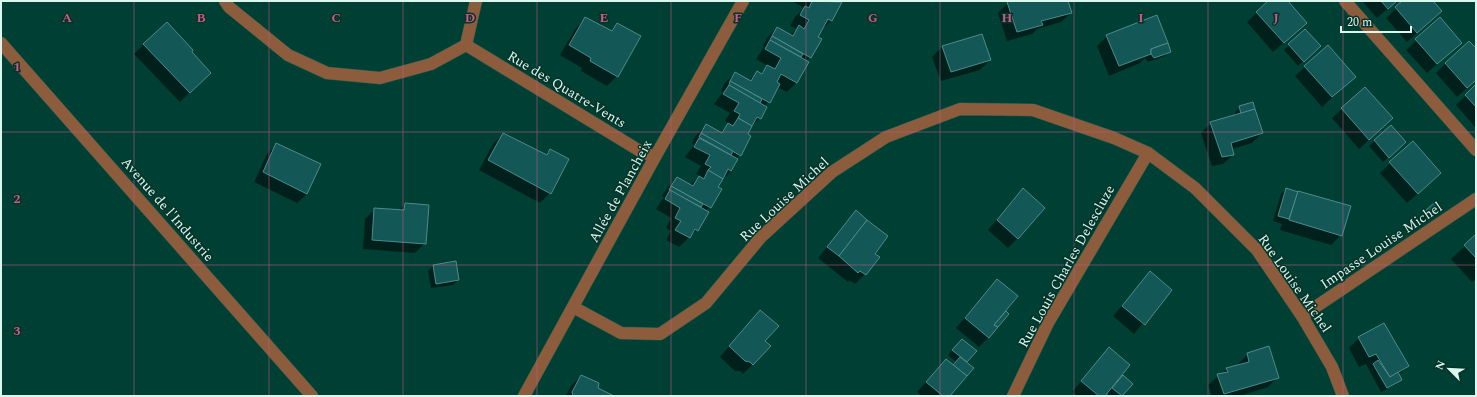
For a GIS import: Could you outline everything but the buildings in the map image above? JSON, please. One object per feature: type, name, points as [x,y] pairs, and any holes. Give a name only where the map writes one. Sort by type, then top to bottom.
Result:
[{"type":"street","points":[[225,1],[229,7],[288,55],[327,73],[380,78],[431,64],[466,46],[476,1]]},
{"type":"street","name":"Allée de Plancheix","points":[[524,396],[655,157],[743,1]]},
{"type":"street","points":[[1345,1],[1476,150]]},
{"type":"street","name":"Avenue de l'Industrie","points":[[1,42],[312,396]]},
{"type":"street","name":"Rue des Quatre-Vents","points":[[466,46],[640,151],[655,157]]},
{"type":"street","name":"Rue Louise Michel","points":[[573,307],[620,333],[660,334],[706,303],[761,237],[832,172],[886,137],[960,109],[1033,110],[1114,138],[1148,153],[1195,188],[1257,250],[1302,316],[1332,367],[1343,396]]},
{"type":"street","name":"Rue Louis Charles Delescluze","points":[[1013,396],[1048,323],[1148,153]]},
{"type":"street","name":"Impasse Louise Michel","points":[[1302,316],[1476,199]]}]
